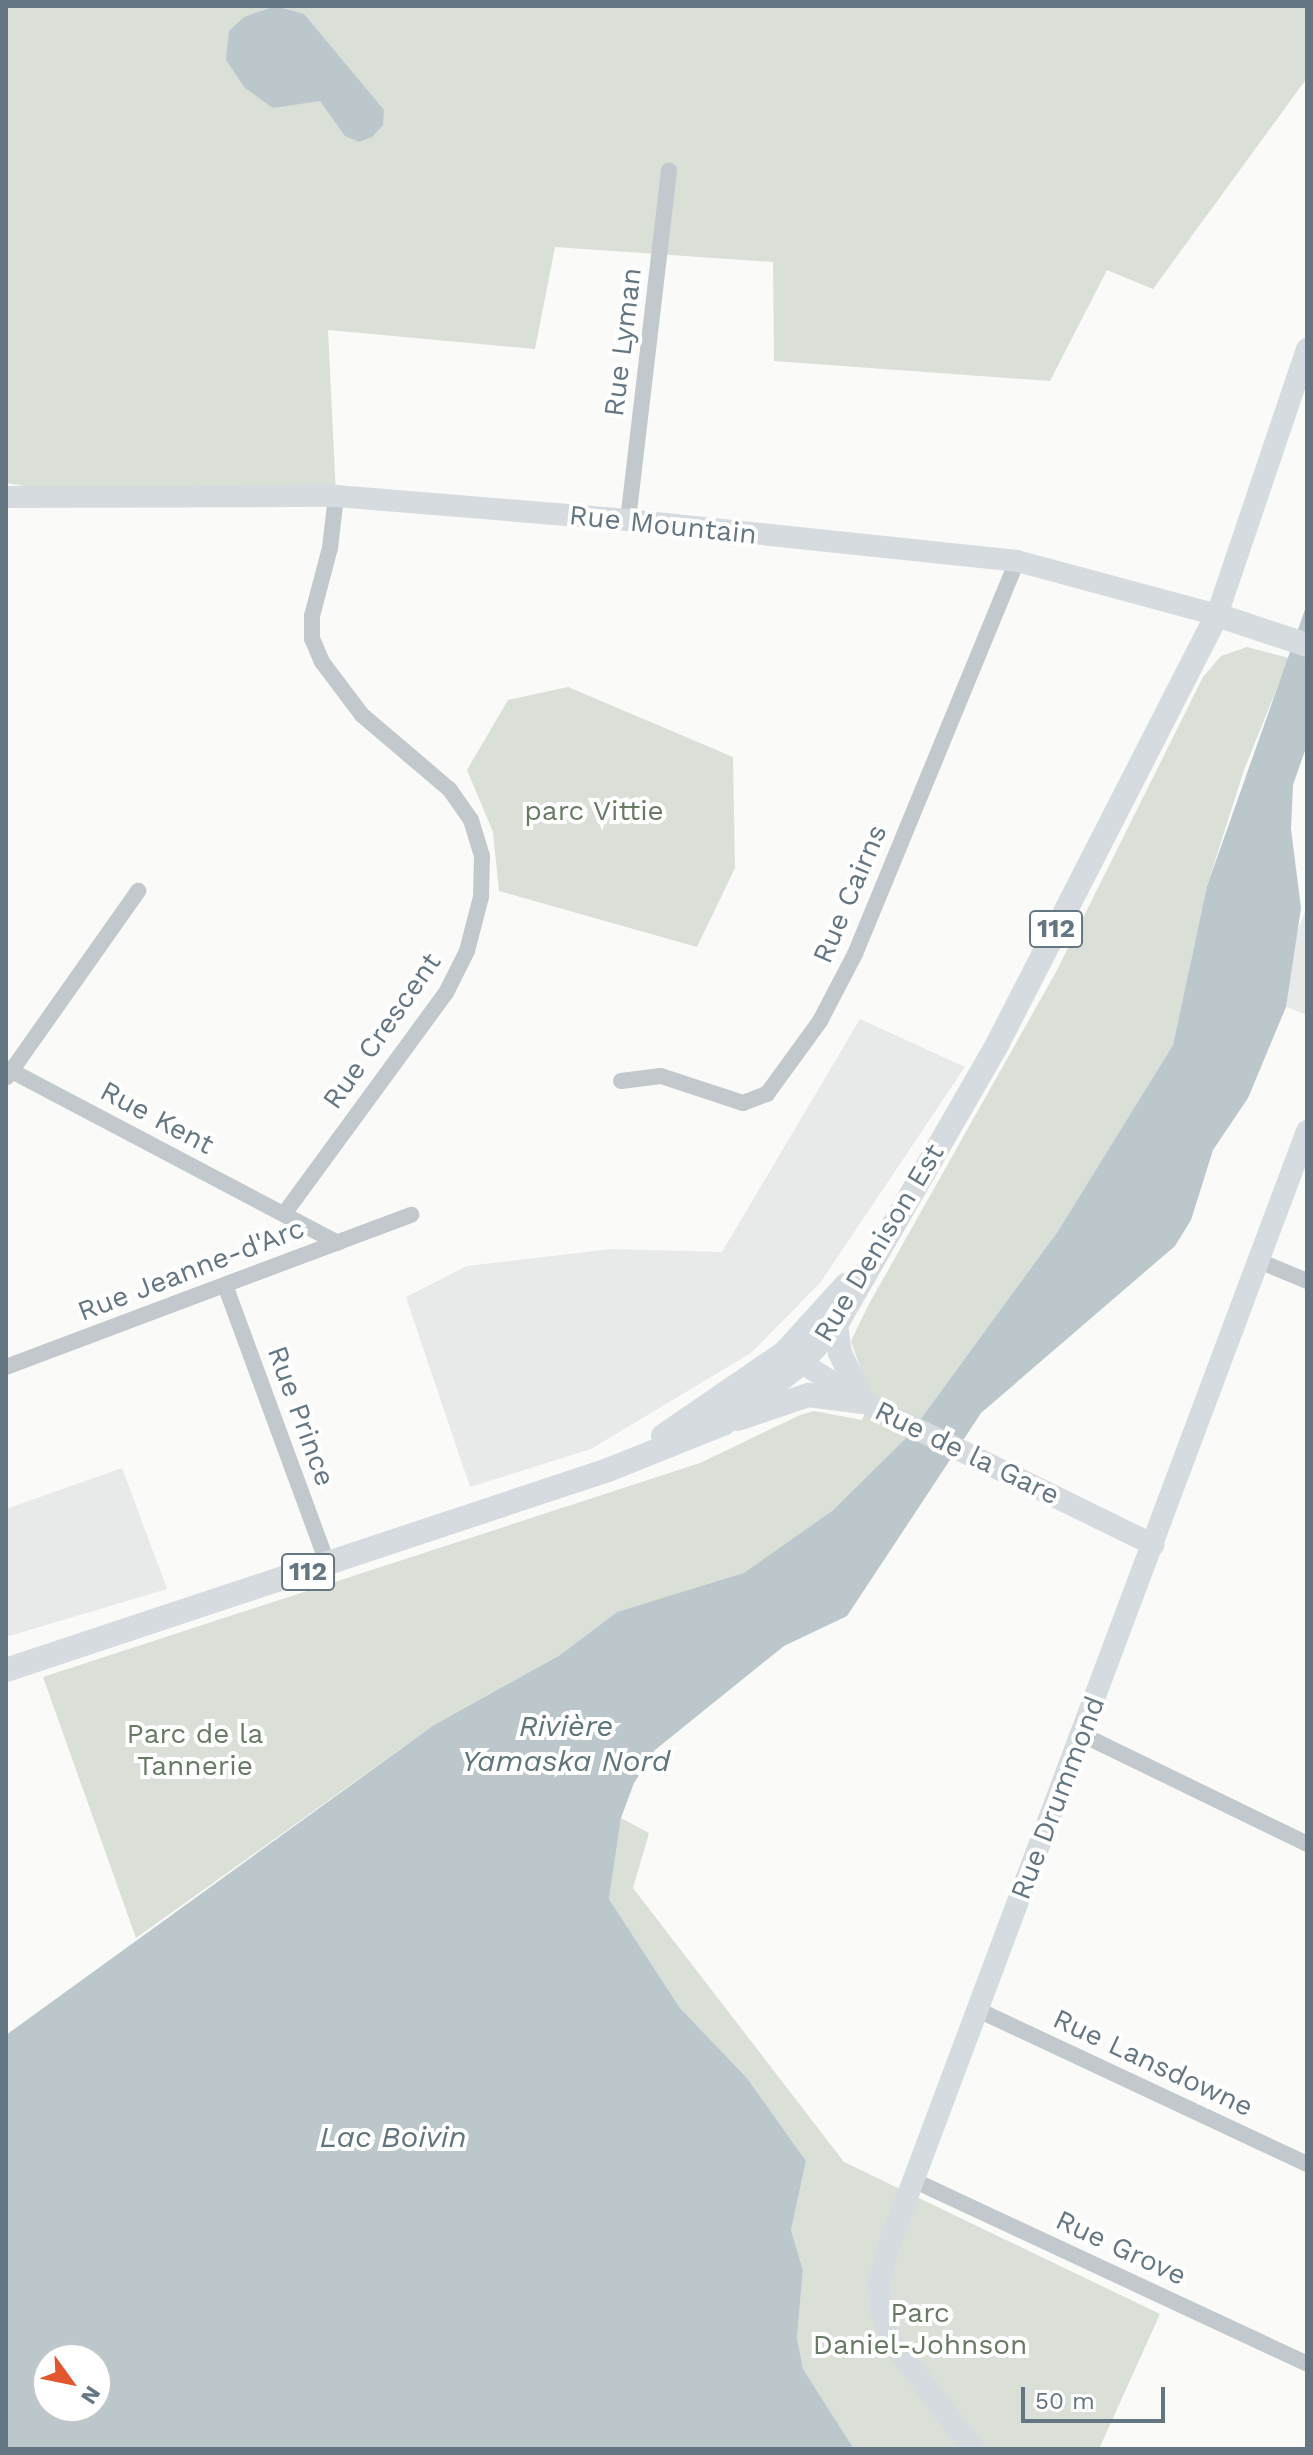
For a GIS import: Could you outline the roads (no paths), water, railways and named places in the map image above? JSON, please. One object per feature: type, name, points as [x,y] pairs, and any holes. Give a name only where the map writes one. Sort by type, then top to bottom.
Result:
[{"type":"main road","name":"Rue Mountain","points":[[1217,615],[1307,645]]},
{"type":"main road","name":"Rue Denison Est","points":[[6,1670],[328,1565],[624,1462],[723,1424],[792,1359],[836,1325],[998,1043],[1217,615]]},
{"type":"main road","points":[[624,1462],[792,1359],[885,1237]]},
{"type":"main road","points":[[836,1325],[840,1353],[870,1405]]},
{"type":"main road","points":[[723,1424],[808,1395],[870,1405]]},
{"type":"street","name":"Rue Lyman","points":[[628,520],[669,170]]},
{"type":"street","points":[[1217,615],[1307,349]]},
{"type":"street","name":"Rue Mountain","points":[[6,497],[336,496],[628,520],[1017,561],[1217,615]]},
{"type":"street","name":"Rue Crescent","points":[[284,1214],[446,993],[467,951],[481,897],[482,856],[471,820],[449,789],[362,715],[322,662],[312,639],[312,616],[330,548],[336,496]]},
{"type":"street","name":"Rue Cairns","points":[[621,1081],[661,1076],[743,1103],[767,1094],[820,1021],[855,954],[1017,561]]},
{"type":"street","points":[[8,1073],[138,891]]},
{"type":"street","name":"Rue Kent","points":[[8,1073],[284,1214]]},
{"type":"street","name":"Rue Drummond","points":[[973,2449],[892,2342],[881,2310],[879,2282],[976,2009],[1083,1735],[1307,1131]]},
{"type":"street","name":"Rue Jeanne-d'Arc","points":[[284,1214],[338,1243]]},
{"type":"street","points":[[338,1243],[411,1215]]},
{"type":"street","name":"Rue Jeanne-d'Arc","points":[[6,1367],[338,1243]]},
{"type":"street","points":[[1259,1261],[1307,1281]]},
{"type":"street","name":"Rue Prince","points":[[225,1285],[328,1565]]},
{"type":"street","name":"Rue de la Gare","points":[[792,1359],[870,1405],[1154,1545]]},
{"type":"street","points":[[1083,1735],[1307,1844]]},
{"type":"street","name":"Rue Lansdowne","points":[[976,2009],[1307,2164]]},
{"type":"street","name":"Rue Grove","points":[[913,2180],[1307,2364]]},
{"type":"water","points":[[275,6],[304,14],[384,110],[383,125],[372,137],[359,142],[345,136],[320,101],[273,108],[245,88],[226,60],[229,31],[244,17]]},
{"type":"water","name":"Lac Boivin","points":[[1307,604],[1307,745],[1293,785],[1291,829],[1301,908],[1286,1007],[1248,1098],[1213,1150],[1191,1220],[1175,1246],[981,1413],[847,1616],[784,1646],[655,1750],[634,1783],[621,1818],[609,1899],[680,2008],[747,2078],[806,2161],[791,2230],[803,2270],[797,2338],[803,2369],[854,2449],[6,2449],[6,2035],[434,1725],[560,1655],[617,1612],[744,1573],[832,1511],[909,1435],[1058,1231],[1173,1045],[1207,886]]},
{"type":"park label","name":"parc Vittie","points":[[594,811]]},
{"type":"park label","name":"Parc de la Tannerie","points":[[195,1750]]},
{"type":"park label","name":"Parc Daniel-Johnson","points":[[920,2329]]},
{"type":"water label","name":"Rivière Yamaska Nord","points":[[566,1743]]}]
